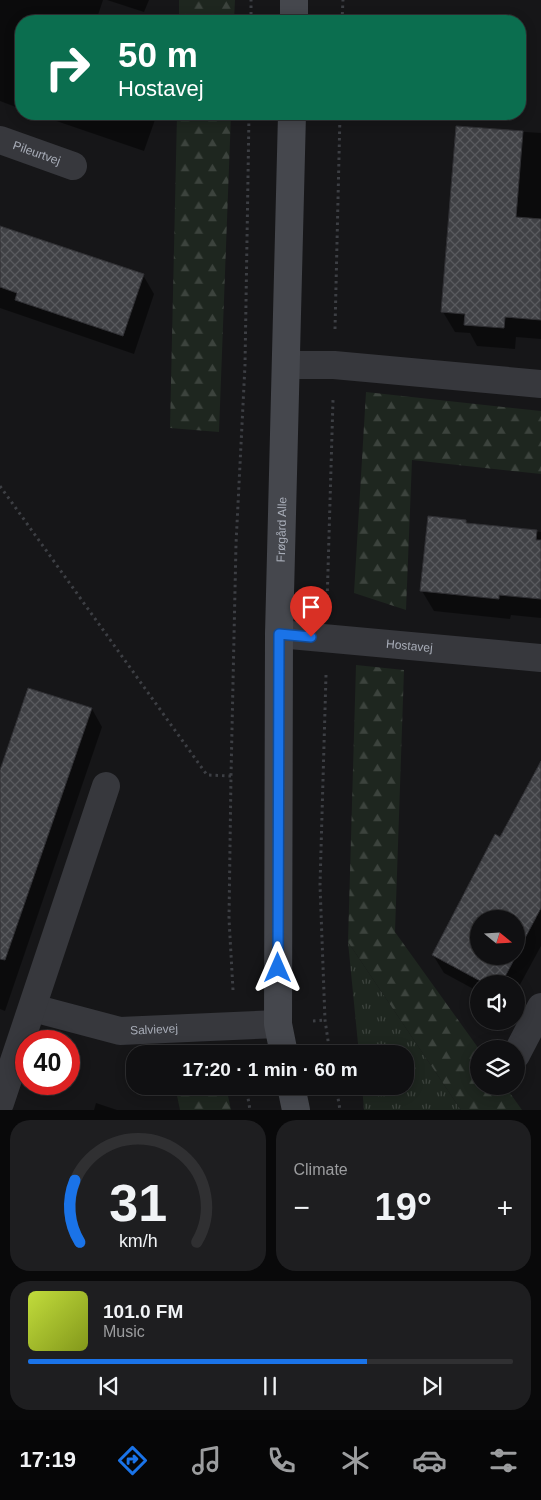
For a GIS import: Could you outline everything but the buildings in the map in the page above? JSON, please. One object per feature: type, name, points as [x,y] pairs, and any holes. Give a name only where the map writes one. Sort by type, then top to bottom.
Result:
[{"type":"street","points":[[294,0],[294,15]]},
{"type":"street","name":"Frøgård Alle","points":[[282,1045],[278,1024],[279,634],[292,120]]},
{"type":"street","name":"Pileurtvej","points":[[0,140],[73,166]]},
{"type":"street","points":[[286,365],[334,365],[541,384]]},
{"type":"street","name":"Hostavej","points":[[279,634],[541,658]]},
{"type":"street","points":[[0,1103],[106,786]]},
{"type":"street","points":[[524,1040],[541,1007]]},
{"type":"street","name":"Salvievej","points":[[33,1008],[120,1031],[278,1024]]},
{"type":"street","points":[[293,1095],[296,1110]]},
{"type":"path","points":[[250,15],[251,0]]},
{"type":"path","points":[[342,15],[343,0]]},
{"type":"path","points":[[236,1026],[229,919],[231,776],[236,544],[245,365],[249,120]]},
{"type":"path","points":[[329,1045],[325,1020],[320,884],[340,120]]},
{"type":"path","points":[[0,486],[207,775],[231,776]]},
{"type":"path","points":[[248,1095],[250,1110]]},
{"type":"path","points":[[338,1095],[340,1110]]},
{"type":"green space","points":[[179,0],[235,0],[234,15],[179,15]]},
{"type":"green space","points":[[177,120],[231,120],[219,432],[170,428]]},
{"type":"green space","points":[[366,392],[541,411],[541,474],[412,460],[406,610],[354,593]]},
{"type":"green space","points":[[356,665],[404,670],[395,932],[473,1040],[470,1040],[470,1095],[511,1095],[522,1110],[461,1110],[348,942]]},
{"type":"green space","points":[[348,942],[461,1110],[364,1110],[363,1095],[414,1095],[414,1045],[358,1045]]},
{"type":"green space","points":[[177,1095],[228,1095],[231,1110],[180,1110]]},
{"type":"route","points":[[278,968],[279,634],[311,637]]}]
